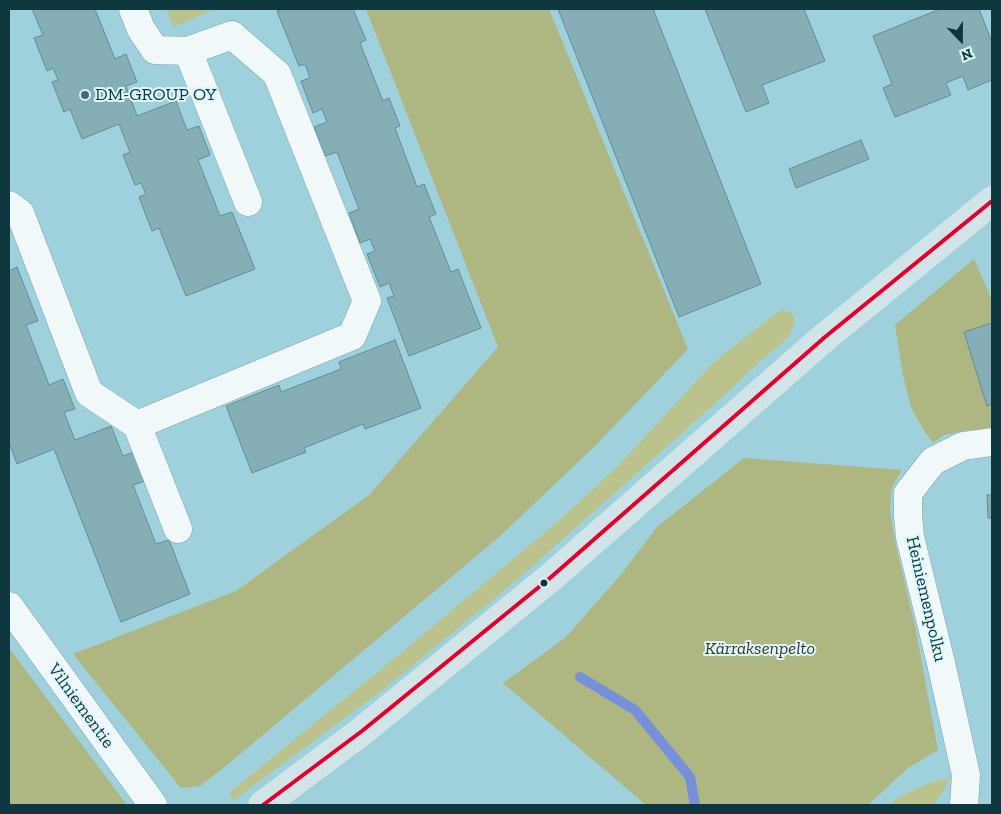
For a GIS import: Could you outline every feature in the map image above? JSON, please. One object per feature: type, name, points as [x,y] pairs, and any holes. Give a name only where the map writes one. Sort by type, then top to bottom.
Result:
[{"type":"main road","points":[[263,805],[362,731],[550,578],[826,337],[992,201]]},
{"type":"street","points":[[132,9],[141,29],[155,50],[188,51],[232,35],[277,74],[367,300],[352,336],[137,425]]},
{"type":"street","points":[[188,51],[248,202]]},
{"type":"street","points":[[9,205],[20,213],[89,393],[137,425],[178,529]]},
{"type":"street","name":"Heiniemenpolku","points":[[964,805],[966,775],[937,644],[910,537],[908,493],[933,461],[964,446],[992,442]]},
{"type":"street","name":"Vilniementie","points":[[9,606],[153,805]]},
{"type":"green space","points":[[166,9],[215,9],[174,27]]},
{"type":"green space","points":[[366,9],[549,9],[688,349],[594,447],[499,537],[227,765],[200,786],[181,788],[73,654],[236,591],[369,495],[498,347]]},
{"type":"green space","points":[[974,259],[992,300],[992,430],[969,430],[944,435],[933,443],[911,407],[903,376],[895,325]]},
{"type":"green space","points":[[782,309],[793,314],[795,321],[789,337],[728,392],[517,580],[380,692],[234,800],[229,793],[407,648],[562,518],[618,466],[715,361]]},
{"type":"green space","name":"Kärraksenpelto","points":[[744,458],[902,470],[892,487],[890,511],[896,546],[915,626],[938,750],[908,768],[868,805],[646,805],[503,683],[565,638],[619,577],[657,527]]},
{"type":"green space","points":[[9,648],[127,805],[9,805]]},
{"type":"green space","points":[[949,778],[934,805],[890,805],[899,797],[932,782]]},
{"type":"building","points":[[32,9],[95,9],[115,59],[126,54],[137,82],[126,86],[137,116],[176,101],[187,130],[199,126],[210,155],[198,160],[220,216],[232,212],[255,269],[186,296],[159,228],[152,231],[139,197],[146,194],[141,183],[135,185],[123,155],[130,152],[119,124],[82,139],[70,109],[64,112],[52,82],[58,80],[53,68],[47,71],[34,38],[43,35]]},
{"type":"building","points":[[284,9],[353,9],[366,40],[360,43],[383,101],[389,98],[400,126],[395,128],[417,187],[424,184],[436,214],[429,217],[451,272],[458,269],[481,328],[409,356],[387,298],[394,296],[389,283],[380,287],[367,254],[375,251],[370,239],[360,243],[349,213],[359,209],[337,152],[325,156],[314,127],[327,122],[322,109],[313,113],[301,81],[310,78],[305,64],[299,66],[277,11]]},
{"type":"building","points":[[558,9],[653,9],[761,284],[679,317]]},
{"type":"building","points":[[705,9],[804,9],[825,61],[762,85],[769,103],[746,112]]},
{"type":"building","points":[[940,9],[979,9],[992,42],[992,80],[968,90],[963,76],[946,83],[951,95],[895,117],[883,88],[892,84],[873,36]]},
{"type":"building","points":[[861,140],[869,159],[796,188],[789,169]]},
{"type":"building","points":[[17,267],[38,321],[26,325],[49,385],[63,379],[75,409],[64,412],[75,440],[111,426],[123,456],[134,452],[145,481],[133,485],[156,544],[169,540],[190,594],[121,622],[54,449],[17,464],[9,443],[9,271]]},
{"type":"building","points":[[992,323],[992,404],[987,406],[964,332]]},
{"type":"building","points":[[395,340],[421,408],[365,429],[363,424],[304,448],[306,452],[252,473],[226,406],[279,385],[281,392],[341,369],[339,362]]},
{"type":"building","points":[[987,495],[992,495],[992,518],[988,518]]},
{"type":"waterway","points":[[580,677],[635,710],[690,777],[695,805]]},
{"type":"transit line","points":[[263,805],[362,731],[550,578],[825,337],[992,201]]},
{"type":"place","name":"DM-GROUP OY","points":[[85,95]]}]
